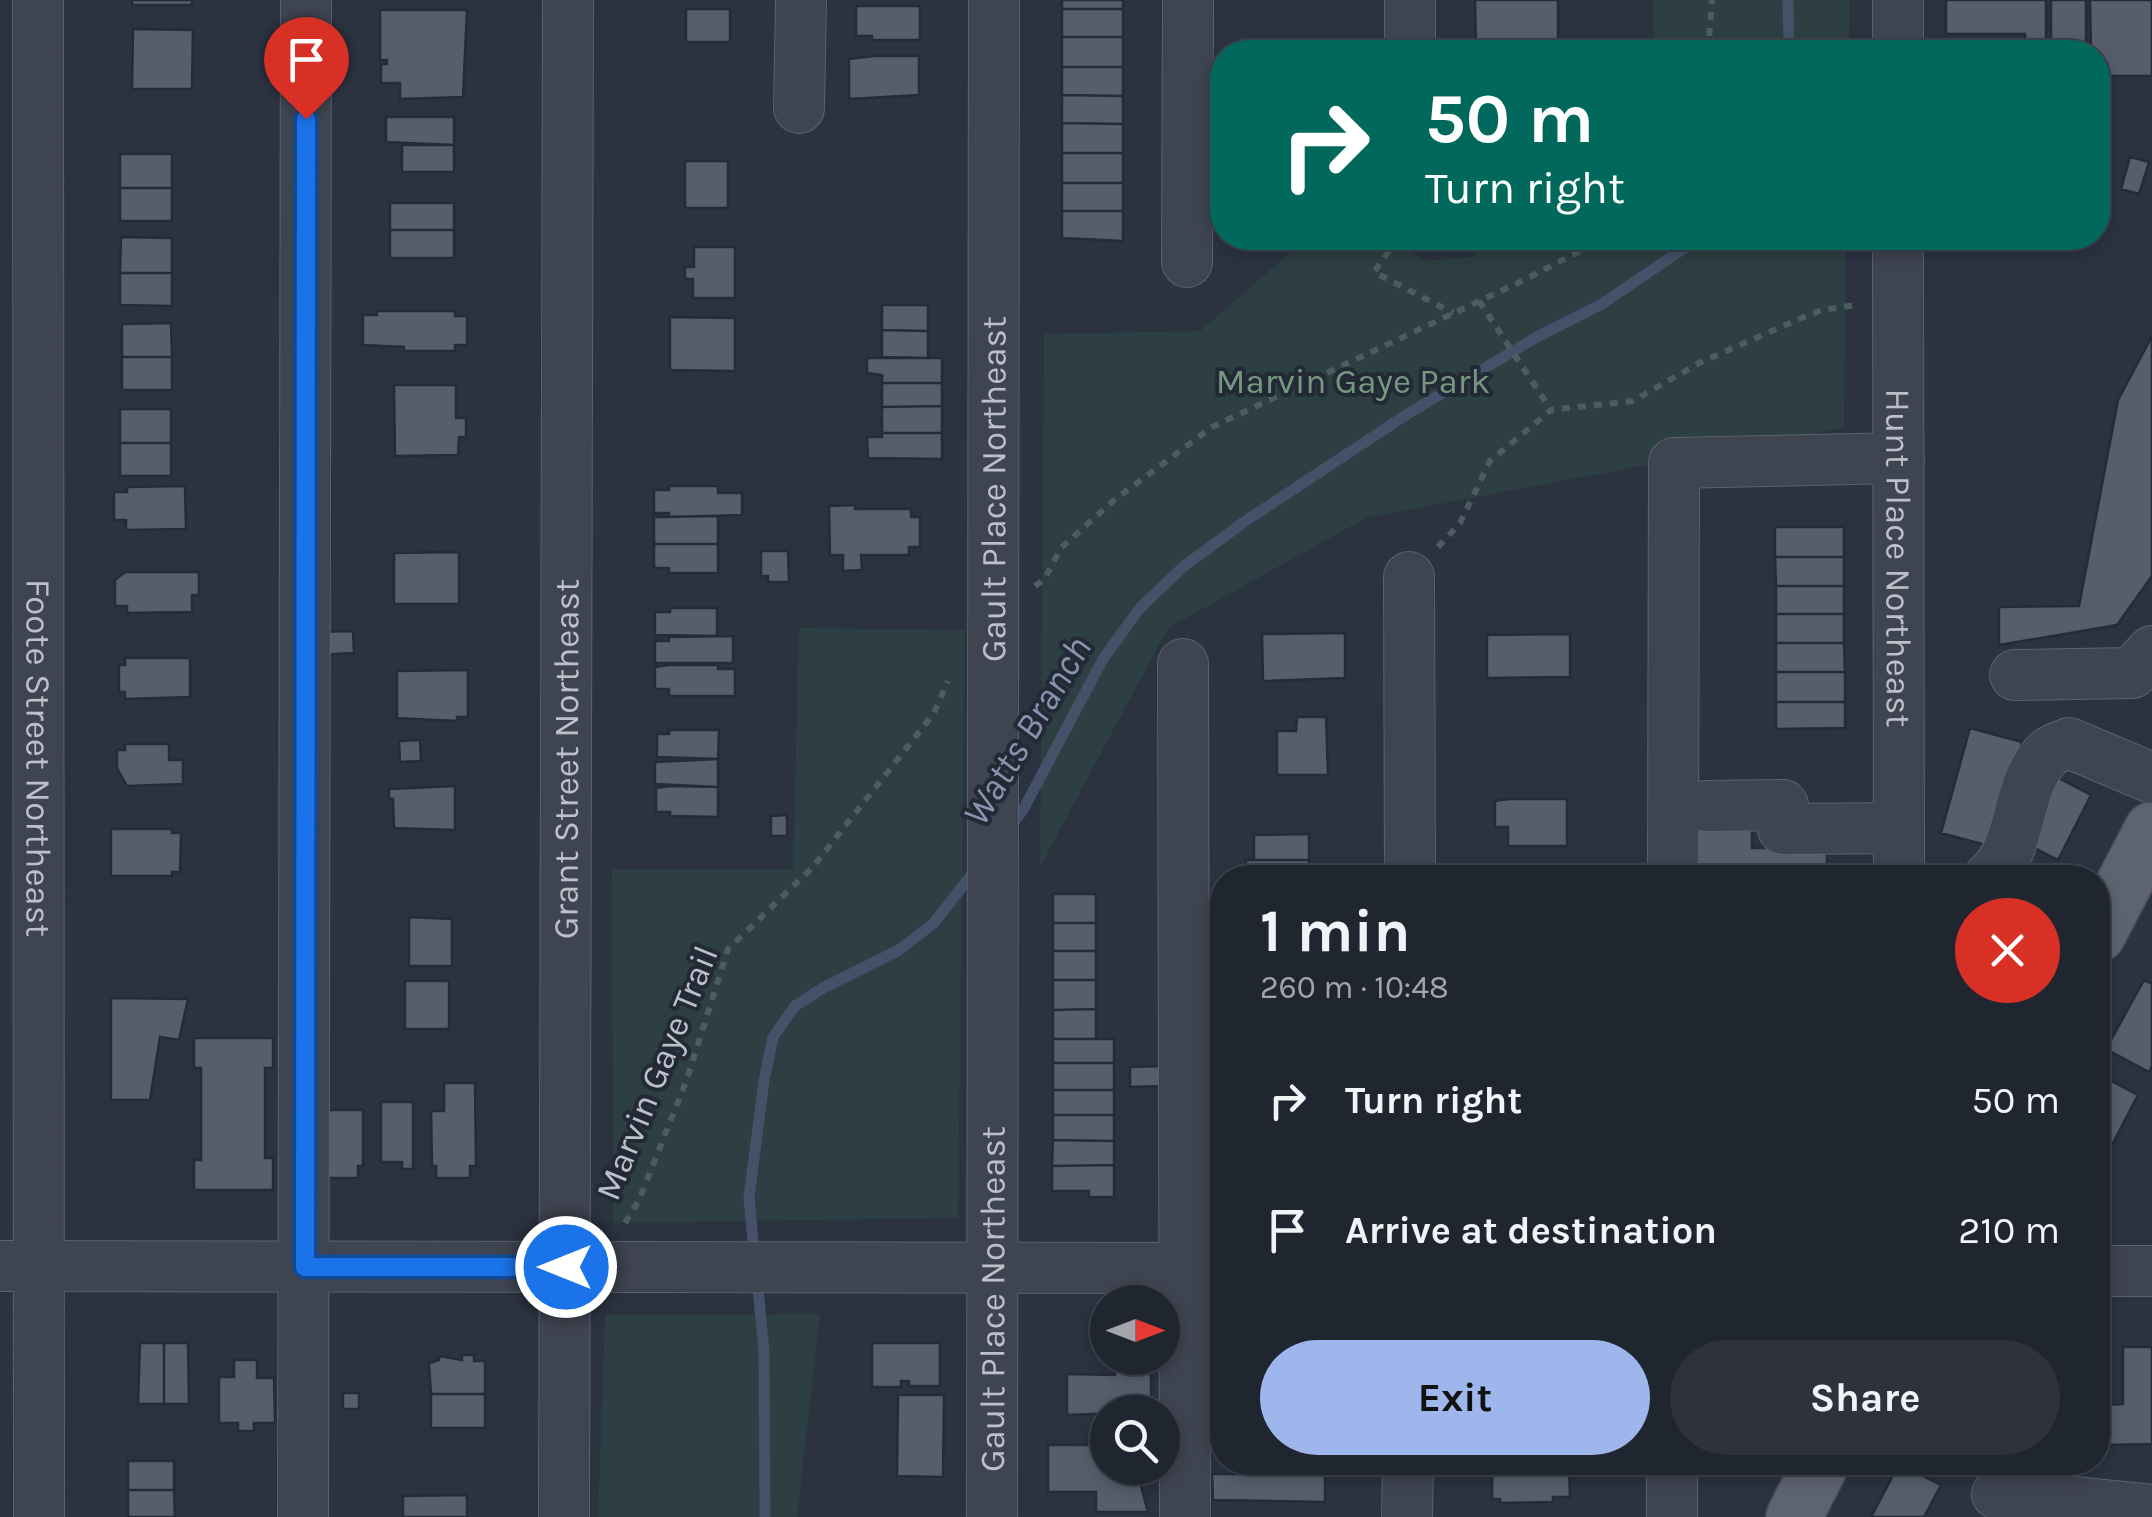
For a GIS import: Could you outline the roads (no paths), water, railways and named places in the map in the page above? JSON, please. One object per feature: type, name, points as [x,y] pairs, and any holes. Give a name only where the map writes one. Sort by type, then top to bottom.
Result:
[{"type":"main road","points":[[2110,902],[2152,830]]},
{"type":"main road","points":[[1794,1517],[1815,1475]]},
{"type":"street","name":"Foote Street Northeast","points":[[38,0],[19,1266],[39,1517]]},
{"type":"street","points":[[303,1517],[306,0]]},
{"type":"street","name":"Grant Street Northeast","points":[[564,1517],[568,0]]},
{"type":"street","points":[[799,108],[801,0]]},
{"type":"street","name":"Gault Place Northeast","points":[[992,1517],[994,0]]},
{"type":"street","points":[[1187,262],[1188,0]]},
{"type":"street","points":[[1410,0],[1410,40]]},
{"type":"street","points":[[1898,0],[1898,40]]},
{"type":"street","name":"Hunt Place Northeast","points":[[1898,250],[1899,865]]},
{"type":"street","points":[[1673,865],[1674,463],[1899,458]]},
{"type":"street","points":[[1409,577],[1410,865]]},
{"type":"street","points":[[2015,676],[2132,674],[2152,651]]},
{"type":"street","points":[[1182,664],[1204,1268],[1185,1517]]},
{"type":"street","points":[[2011,865],[2026,790],[2048,753],[2069,743],[2152,778]]},
{"type":"street","points":[[1706,806],[1783,804],[1783,829],[1899,828]]},
{"type":"street","points":[[19,1266],[1204,1268]]},
{"type":"street","points":[[2110,1271],[2152,1271]]},
{"type":"street","points":[[1408,1475],[1408,1517]]},
{"type":"street","points":[[1672,1475],[1672,1517]]},
{"type":"street","points":[[2000,1491],[2152,1510]]},
{"type":"waterway","name":"Watts Branch","points":[[1788,0],[1789,40]]},
{"type":"waterway","name":"Watts Branch","points":[[1009,828],[1023,810],[1103,659],[1140,608],[1183,567],[1409,413],[1537,337],[1602,304],[1681,250]]},
{"type":"waterway","name":"Watts Branch","points":[[754,1253],[749,1197],[773,1037],[795,1006],[899,950],[934,923],[976,869]]},
{"type":"waterway","name":"Watts Branch","points":[[757,1277],[764,1352],[765,1517]]},
{"type":"park label","name":"Marvin Gaye Park","points":[[1353,381]]}]
